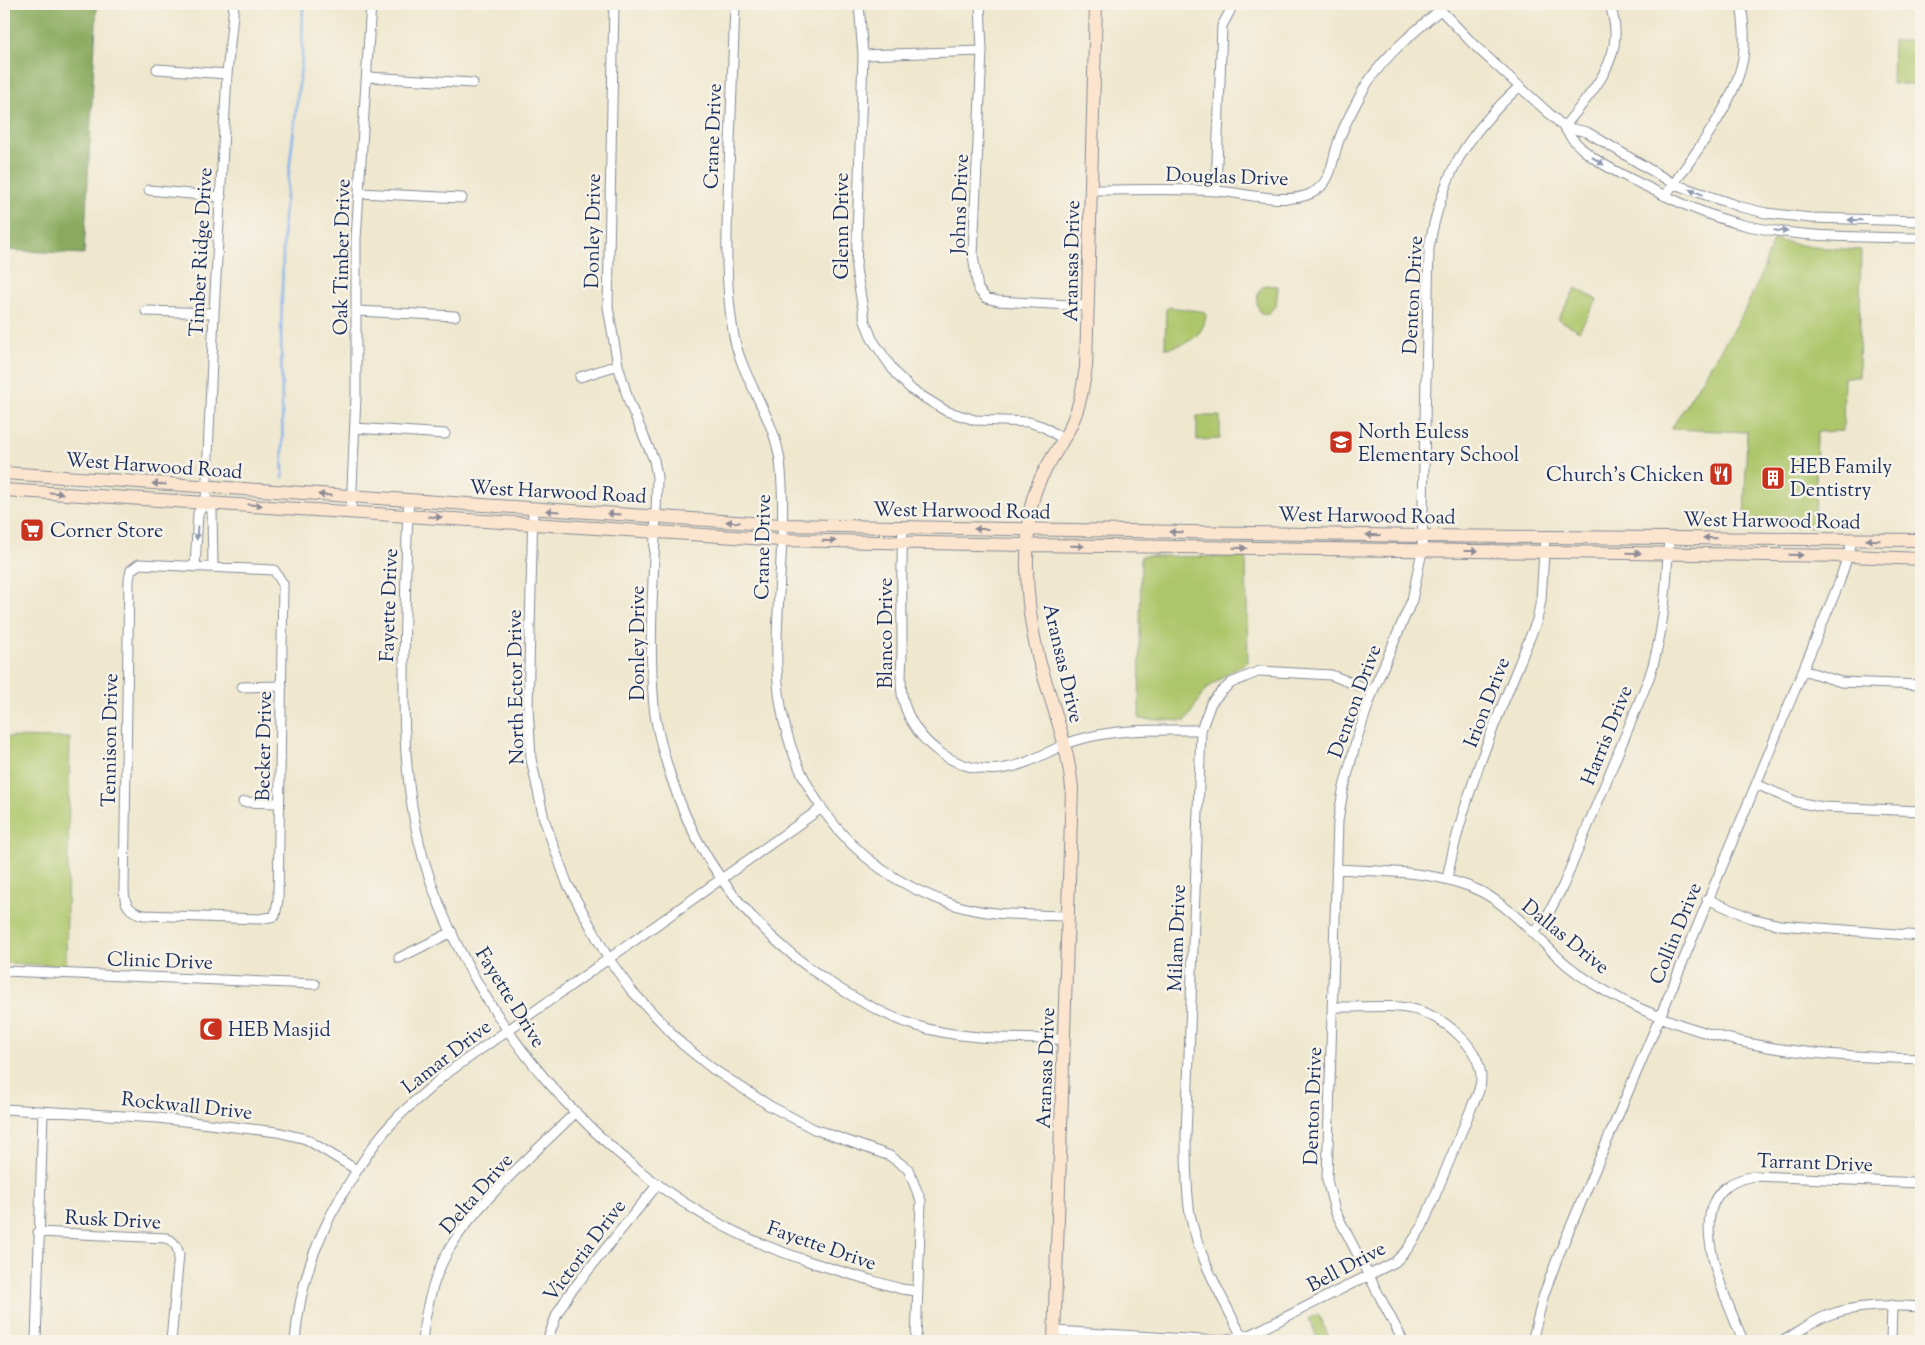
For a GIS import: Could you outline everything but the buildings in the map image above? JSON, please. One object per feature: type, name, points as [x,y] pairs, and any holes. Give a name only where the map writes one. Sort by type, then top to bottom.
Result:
[{"type":"main road","name":"Aransas Drive","points":[[1054,1336],[1072,788],[1064,746],[1034,638],[1028,588],[1028,545],[1036,486],[1042,471],[1063,440],[1080,403],[1088,351],[1096,4]]},
{"type":"main road","name":"West Harwood Road","points":[[7,474],[781,525],[902,529],[1029,529],[1422,536],[1921,540]]},
{"type":"main road","points":[[6,490],[7,474]]},
{"type":"main road","name":"West Harwood Road","points":[[6,490],[780,540],[1850,556],[1921,559]]},
{"type":"main road","points":[[1307,533],[1307,549]]},
{"type":"street","name":"Timber Ridge Drive","points":[[206,502],[227,74],[234,4]]},
{"type":"street","name":"Oak Timber Drive","points":[[352,511],[357,312],[356,240],[368,77],[371,4]]},
{"type":"street","name":"Donley Drive","points":[[614,4],[608,307],[618,365],[629,402],[654,460],[657,477],[652,658],[654,708],[660,740],[680,807],[710,866],[736,902],[789,954],[854,997],[884,1013],[915,1026],[960,1035],[1064,1039]]},
{"type":"street","name":"Crane Drive","points":[[735,4],[727,276],[733,334],[743,365],[777,444],[781,479],[777,665],[781,714],[793,756],[820,809],[863,854],[903,883],[952,904],[976,910],[999,914],[1068,916]]},
{"type":"street","name":"Glenn Drive","points":[[859,4],[863,55],[856,268],[863,312],[872,339],[896,374],[946,411],[974,420],[1030,422],[1044,427],[1063,440]]},
{"type":"street","name":"Johns Drive","points":[[980,4],[982,51],[974,255],[978,289],[986,298],[998,301],[1089,306]]},
{"type":"street","points":[[1564,127],[1600,79],[1607,65],[1614,43],[1615,31],[1610,4]]},
{"type":"street","points":[[1665,196],[1724,110],[1741,66],[1745,47],[1741,4]]},
{"type":"street","points":[[1438,7],[1564,127],[1572,141],[1588,154],[1621,174],[1665,196],[1724,219],[1762,229],[1873,237],[1921,238]]},
{"type":"street","name":"Douglas Drive","points":[[1092,190],[1216,191],[1281,198],[1310,194],[1325,184],[1333,169],[1338,143],[1363,90],[1379,68],[1406,38],[1438,7]]},
{"type":"street","points":[[1216,191],[1222,26],[1230,11]]},
{"type":"street","points":[[863,55],[982,51]]},
{"type":"street","points":[[157,68],[227,74]]},
{"type":"street","points":[[368,77],[473,83]]},
{"type":"street","name":"Denton Drive","points":[[1403,1341],[1335,1211],[1327,1180],[1338,821],[1343,791],[1357,738],[1373,691],[1412,600],[1422,550],[1429,248],[1436,213],[1448,178],[1473,134],[1490,114],[1520,86]]},
{"type":"street","points":[[1564,127],[1587,132],[1674,184],[1766,213],[1811,218],[1921,221]]},
{"type":"street","points":[[149,190],[221,197]]},
{"type":"street","points":[[359,193],[462,198]]},
{"type":"street","points":[[1762,229],[1766,213]]},
{"type":"street","points":[[1873,237],[1874,221]]},
{"type":"street","points":[[146,311],[214,313]]},
{"type":"street","points":[[357,312],[456,316]]},
{"type":"street","points":[[580,377],[618,365]]},
{"type":"street","points":[[355,428],[445,434]]},
{"type":"street","name":"Fayette Drive","points":[[409,500],[403,686],[406,749],[414,816],[423,857],[452,932],[488,1002],[506,1031],[553,1088],[620,1154],[658,1184],[695,1209],[747,1237],[819,1265],[901,1290],[917,1291]]},
{"type":"street","points":[[206,502],[212,511],[213,567],[195,567],[198,513],[206,502]]},
{"type":"street","name":"North Ector Drive","points":[[533,510],[528,707],[530,759],[544,819],[557,859],[583,916],[608,958],[631,990],[657,1020],[713,1069],[770,1106],[814,1129],[890,1156],[908,1169],[921,1200],[916,1341]]},
{"type":"street","name":"Blanco Drive","points":[[902,529],[902,697],[917,730],[948,758],[977,769],[1007,768],[1074,741],[1108,731],[1130,729],[1201,730]]},
{"type":"street","name":"Irion Drive","points":[[1447,879],[1458,826],[1469,791],[1537,620],[1541,600],[1545,536]]},
{"type":"street","name":"Harris Drive","points":[[1534,934],[1545,920],[1563,886],[1649,678],[1655,659],[1666,600],[1669,537]]},
{"type":"street","name":"Collin Drive","points":[[1532,1341],[1544,1294],[1559,1254],[1660,1017],[1707,899],[1850,556],[1854,540]]},
{"type":"street","name":"Tennison Drive","points":[[195,567],[139,564],[131,570],[129,580],[124,889],[126,904],[130,910],[144,916],[259,919],[275,916]]},
{"type":"street","name":"Becker Drive","points":[[213,567],[274,570],[280,576],[283,584],[278,906],[275,916]]},
{"type":"street","points":[[1803,670],[1841,682],[1921,686]]},
{"type":"street","name":"Milam Drive","points":[[1243,1339],[1201,1253],[1190,1215],[1188,1188],[1187,1127],[1201,730],[1211,703],[1221,692],[1231,683],[1260,671],[1332,675],[1373,691]]},
{"type":"street","points":[[242,687],[282,686]]},
{"type":"street","points":[[1756,784],[1797,802],[1822,807],[1921,811]]},
{"type":"street","points":[[243,802],[279,803]]},
{"type":"street","name":"Lamar Drive","points":[[295,1341],[303,1284],[310,1260],[336,1203],[374,1144],[396,1120],[443,1076],[608,958],[722,881],[820,809]]},
{"type":"street","name":"Dallas Drive","points":[[1336,869],[1438,876],[1481,892],[1534,934],[1580,975],[1624,1000],[1660,1017],[1704,1033],[1778,1050],[1858,1057],[1921,1059]]},
{"type":"street","points":[[1707,899],[1751,918],[1780,926],[1921,936]]},
{"type":"street","points":[[399,958],[452,932]]},
{"type":"street","name":"Clinic Drive","points":[[4,971],[315,984]]},
{"type":"street","name":"Bell Drive","points":[[1054,1336],[1219,1341],[1243,1339],[1395,1262],[1406,1251],[1422,1227],[1479,1090],[1480,1069],[1470,1048],[1450,1027],[1420,1011],[1400,1008],[1332,1008]]},
{"type":"street","name":"Rockwall Drive","points":[[4,1109],[158,1118],[277,1132],[306,1139],[357,1170]]},
{"type":"street","points":[[36,1341],[42,1111]]},
{"type":"street","name":"Delta Drive","points":[[422,1341],[432,1295],[447,1253],[481,1208],[576,1112]]},
{"type":"street","name":"Tarrant Drive","points":[[1743,1341],[1712,1256],[1708,1231],[1713,1207],[1727,1186],[1738,1180],[1754,1176],[1921,1183]]},
{"type":"street","name":"Victoria Drive","points":[[547,1341],[557,1314],[569,1294],[658,1184]]},
{"type":"street","name":"Rusk Drive","points":[[38,1232],[166,1238],[172,1240],[179,1254],[171,1341]]},
{"type":"street","points":[[1783,1341],[1826,1316],[1856,1308],[1892,1305],[1921,1307]]},
{"type":"street","points":[[1892,1305],[1892,1341]]},
{"type":"green space","points":[[4,4],[97,4],[84,254],[4,250]]},
{"type":"green space","points":[[1893,41],[1921,41],[1921,84],[1892,84]]},
{"type":"green space","points":[[1773,240],[1813,247],[1861,250],[1859,377],[1844,377],[1843,431],[1817,432],[1815,527],[1744,522],[1747,432],[1671,429],[1742,315],[1761,276]]},
{"type":"green space","points":[[1264,285],[1278,286],[1276,306],[1267,314],[1262,314],[1257,303],[1259,292]]},
{"type":"green space","points":[[1576,288],[1597,300],[1579,331],[1558,319]]},
{"type":"green space","points":[[1170,307],[1206,312],[1203,327],[1199,333],[1187,342],[1165,348],[1166,309]]},
{"type":"green space","points":[[1197,416],[1220,416],[1220,439],[1197,440]]},
{"type":"green space","points":[[1141,556],[1246,557],[1248,662],[1231,671],[1205,690],[1186,721],[1139,719]]},
{"type":"green space","points":[[4,737],[70,738],[66,966],[4,963]]},
{"type":"green space","points":[[1318,1314],[1331,1341],[1319,1341],[1309,1319]]},
{"type":"waterway","points":[[283,477],[281,333],[284,214],[302,59],[303,4]]},
{"type":"place","name":"North Euless Elementary School","points":[[1341,442]]},
{"type":"place","name":"Church's Chicken","points":[[1721,474]]},
{"type":"place","name":"HEB Family Dentistry","points":[[1773,478]]},
{"type":"place","name":"Corner Store","points":[[32,530]]},
{"type":"place","name":"HEB Masjid","points":[[211,1029]]}]
